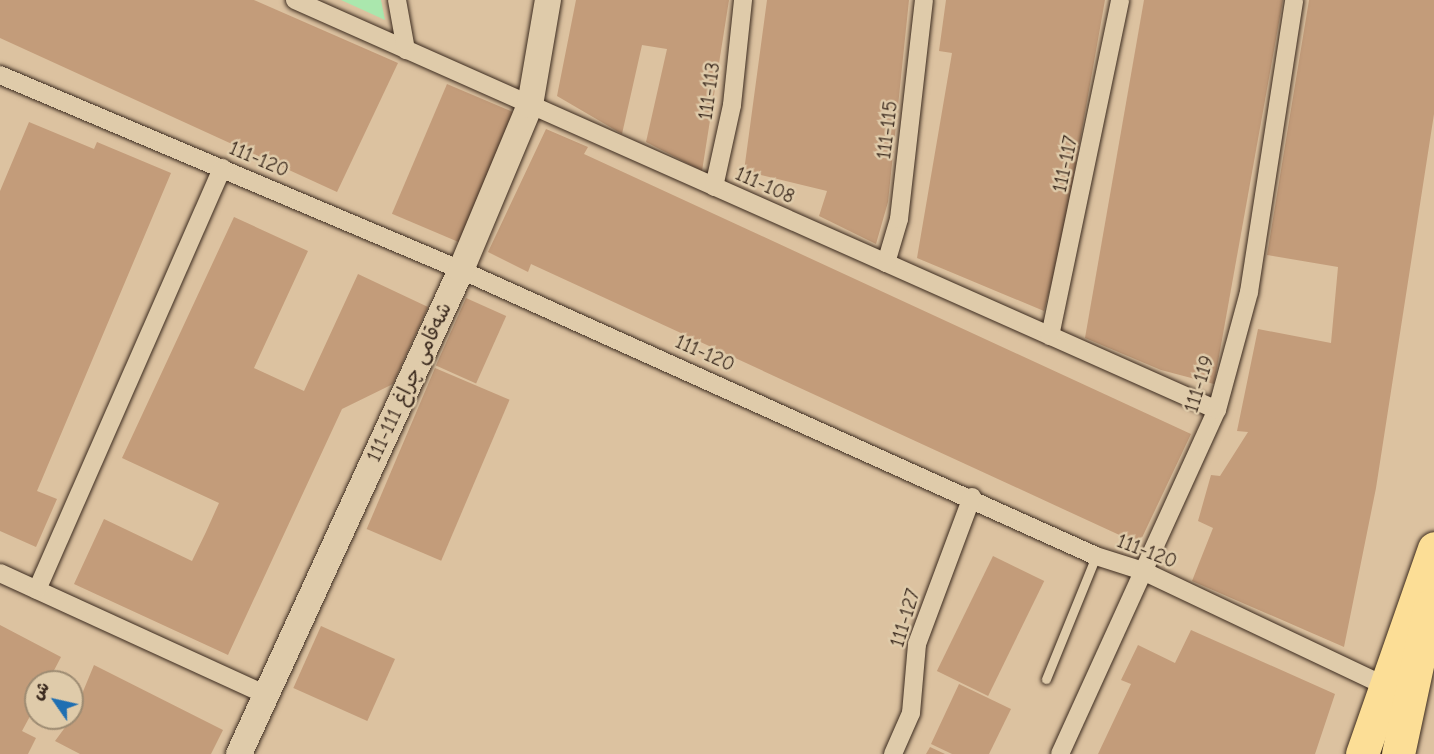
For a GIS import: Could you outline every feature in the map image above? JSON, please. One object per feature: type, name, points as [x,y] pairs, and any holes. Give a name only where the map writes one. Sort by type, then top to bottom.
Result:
[{"type":"highway","points":[[1362,754],[1434,548]]},
{"type":"highway","points":[[1398,754],[1434,582]]},
{"type":"street","name":"111-108","points":[[295,0],[1217,410]]},
{"type":"street","points":[[398,0],[406,50]]},
{"type":"street","name":"شەقامی چراغ 111-111","points":[[239,754],[264,694],[461,270],[530,105],[548,0]]},
{"type":"street","name":"111-113","points":[[714,186],[732,105],[743,0]]},
{"type":"street","name":"111-115","points":[[886,263],[899,219],[924,0]]},
{"type":"street","name":"111-117","points":[[1050,336],[1120,0]]},
{"type":"street","name":"111-119","points":[[1060,754],[1217,410],[1249,292],[1294,0]]},
{"type":"street","name":"111-120","points":[[0,75],[461,270],[972,497],[1096,556],[1143,571],[1385,686]]},
{"type":"street","points":[[37,590],[222,168]]},
{"type":"street","name":"111-127","points":[[893,754],[911,713],[917,644],[972,497]]},
{"type":"street","points":[[0,573],[264,694]]},
{"type":"lane","points":[[1046,679],[1096,556]]},
{"type":"green space","points":[[341,0],[381,0],[385,20]]},
{"type":"building","points":[[0,0],[254,0],[398,63],[337,192],[0,38]]},
{"type":"building","points":[[576,0],[729,0],[702,171],[646,142],[667,49],[642,45],[622,134],[557,96]]},
{"type":"building","points":[[767,0],[909,0],[888,202],[876,244],[819,216],[827,191],[744,171]]},
{"type":"building","points":[[946,0],[1105,0],[1061,248],[1044,311],[917,258],[952,53],[939,51]]},
{"type":"building","points":[[1144,0],[1283,0],[1214,384],[1161,370],[1085,338]]},
{"type":"building","points":[[1309,0],[1434,0],[1434,114],[1376,488],[1344,647],[1192,581],[1213,528],[1198,521],[1211,475],[1220,476],[1248,432],[1237,431],[1258,329],[1331,343],[1338,267],[1267,255]]},
{"type":"building","points":[[447,84],[514,113],[459,242],[392,214]]},
{"type":"building","points":[[29,122],[94,149],[97,142],[171,173],[37,491],[57,499],[36,547],[0,531],[0,191]]},
{"type":"building","points":[[546,129],[588,147],[584,154],[1191,434],[1139,544],[531,264],[528,272],[488,252]]},
{"type":"building","points":[[234,217],[308,251],[254,368],[304,391],[358,274],[428,307],[393,384],[342,409],[228,655],[74,584],[104,519],[192,561],[219,503],[122,458]]},
{"type":"building","points":[[466,298],[506,316],[476,383],[436,366]]},
{"type":"building","points":[[435,368],[510,400],[441,561],[367,529]]},
{"type":"building","points":[[993,556],[1044,581],[988,696],[937,671]]},
{"type":"building","points":[[0,625],[61,657],[54,670],[24,670],[24,727],[22,731],[36,738],[28,754],[0,754]]},
{"type":"building","points":[[321,626],[395,659],[367,721],[293,688]]},
{"type":"building","points":[[1191,630],[1335,694],[1315,754],[1098,754],[1131,684],[1121,680],[1138,645],[1175,663]]},
{"type":"building","points":[[94,665],[223,730],[211,754],[80,754],[55,741],[63,730],[84,730],[84,689]]},
{"type":"building","points":[[959,684],[1011,709],[989,754],[952,754],[931,744]]},
{"type":"building","points":[[930,747],[945,754],[926,754]]}]
